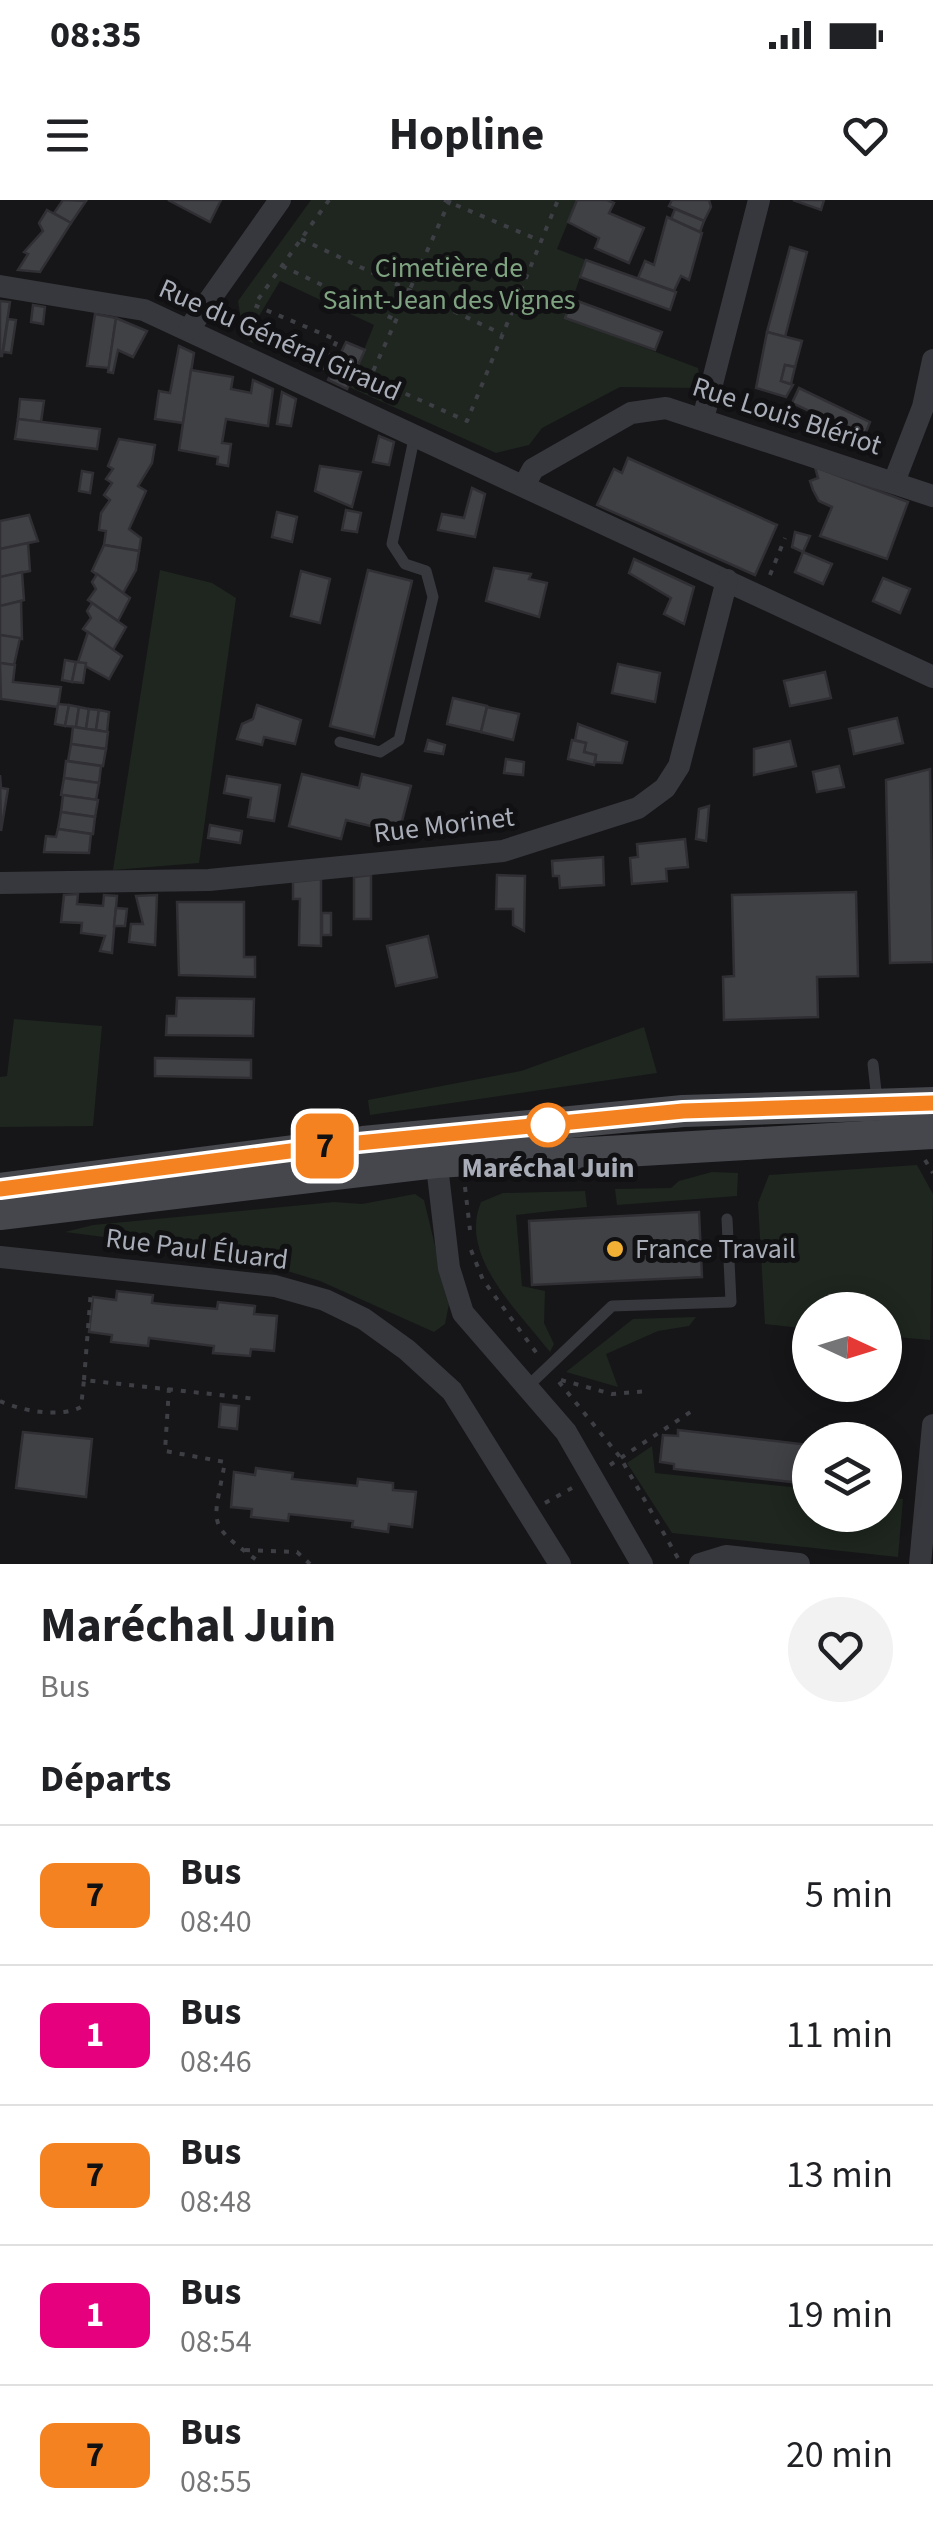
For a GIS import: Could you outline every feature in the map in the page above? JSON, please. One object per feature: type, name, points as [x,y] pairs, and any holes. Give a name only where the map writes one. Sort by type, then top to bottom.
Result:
[{"type":"main road","points":[[804,1142],[863,1131],[874,1123],[878,1104]]},
{"type":"main road","points":[[0,1214],[730,1109],[933,1104]]},
{"type":"main road","points":[[730,1109],[732,1128],[746,1144]]},
{"type":"main road","points":[[0,1189],[107,1172],[441,1148],[804,1142],[928,1144]]},
{"type":"street","points":[[189,330],[280,200]]},
{"type":"street","points":[[703,419],[759,200]]},
{"type":"street","name":"Rue du Général Giraud","points":[[0,286],[144,310],[933,677]]},
{"type":"street","points":[[894,482],[923,407],[933,360]]},
{"type":"street","name":"Rue Louis Blériot","points":[[525,484],[533,469],[631,413],[666,408],[933,496]]},
{"type":"street","name":"Rue Morinet","points":[[0,882],[208,880],[503,851],[638,808],[665,788],[679,766],[728,580]]},
{"type":"street","points":[[441,1148],[464,1278],[510,1367],[566,1432],[642,1564]]},
{"type":"street","name":"Rue Paul Éluard","points":[[0,1258],[275,1286],[325,1300],[364,1319],[407,1350],[452,1391],[560,1564]]},
{"type":"street","points":[[920,1564],[928,1526],[933,1425]]},
{"type":"street","points":[[700,1564],[726,1556],[798,1564]]},
{"type":"lane","points":[[340,742],[380,752],[399,740],[433,597],[426,571],[405,564],[392,544],[415,434]]},
{"type":"lane","points":[[874,1064],[878,1104]]},
{"type":"lane","points":[[528,1386],[612,1306],[732,1302],[727,1219]]},
{"type":"path","points":[[316,388],[337,340],[254,305],[329,200]]},
{"type":"path","points":[[541,241],[448,201],[370,378],[466,420],[541,241],[558,200]]},
{"type":"path","points":[[300,240],[502,334]]},
{"type":"path","points":[[282,266],[396,320]]},
{"type":"path","points":[[762,597],[784,538]]},
{"type":"path","points":[[928,1144],[933,1172]]},
{"type":"path","points":[[0,1400],[11,1406],[70,1414],[82,1407],[94,1266]]},
{"type":"path","points":[[556,1379],[612,1394],[648,1391]]},
{"type":"path","points":[[84,1380],[256,1399]]},
{"type":"path","points":[[169,1388],[165,1451],[224,1462],[217,1486],[215,1523],[226,1539],[262,1564]]},
{"type":"path","points":[[528,1513],[592,1477],[695,1409]]},
{"type":"path","points":[[243,1550],[297,1552],[310,1564]]},
{"type":"green space","name":"Cimetière de Saint-Jean des Vignes","points":[[311,200],[577,200],[557,249],[586,260],[566,318],[698,368],[700,378],[694,388],[620,387],[542,428],[529,445],[496,453],[349,387],[374,325],[280,281],[259,316],[258,345],[244,339],[238,301]]},
{"type":"green space","points":[[160,570],[212,583],[236,598],[199,863],[113,870]]},
{"type":"green space","points":[[14,1019],[102,1026],[93,1126],[0,1127],[0,1077],[7,1076]]},
{"type":"green space","points":[[644,1027],[657,1073],[370,1115],[368,1100],[521,1071]]},
{"type":"green space","points":[[917,1165],[933,1194],[930,1340],[902,1338],[902,1292],[792,1292],[792,1327],[765,1324],[758,1203],[769,1175]]},
{"type":"green space","points":[[712,1172],[738,1173],[737,1196],[617,1205],[615,1189],[671,1188],[679,1181]]},
{"type":"green space","points":[[585,1191],[587,1207],[516,1215],[522,1286],[545,1291],[544,1323],[554,1344],[550,1352],[495,1282],[478,1243],[476,1222],[481,1202],[503,1193]]},
{"type":"green space","points":[[415,1194],[424,1200],[449,1304],[445,1324],[434,1332],[320,1281],[271,1266],[267,1258],[65,1232],[93,1225],[334,1202],[362,1204]]},
{"type":"green space","points":[[696,1317],[689,1326],[658,1331],[606,1354],[618,1387],[566,1372],[633,1319]]},
{"type":"green space","points":[[652,1446],[655,1473],[792,1487],[792,1532],[900,1532],[898,1557],[672,1533],[627,1463]]},
{"type":"building","points":[[63,200],[86,201],[71,223],[54,213]]},
{"type":"building","points":[[168,200],[221,200],[210,222]]},
{"type":"building","points":[[577,200],[607,200],[614,203],[609,213],[644,228],[629,263],[595,248],[599,238],[568,222]]},
{"type":"building","points":[[672,200],[709,200],[711,207],[704,221],[669,206]]},
{"type":"building","points":[[793,200],[824,200],[821,210]]},
{"type":"building","points":[[675,209],[704,221],[700,232],[671,219]]},
{"type":"building","points":[[47,210],[71,223],[40,272],[18,270],[28,254],[24,252],[43,231],[39,223]]},
{"type":"building","points":[[667,217],[702,233],[689,280],[681,276],[674,291],[638,278],[645,261],[654,265]]},
{"type":"building","points":[[790,247],[807,252],[785,337],[767,332]]},
{"type":"building","points":[[586,260],[676,292],[670,310],[580,277]]},
{"type":"building","points":[[572,299],[662,332],[655,350],[565,318]]},
{"type":"building","points":[[0,301],[10,302],[2,356],[0,356]]},
{"type":"building","points":[[33,305],[45,307],[43,324],[31,322]]},
{"type":"building","points":[[95,314],[116,318],[109,368],[87,366]]},
{"type":"building","points":[[116,318],[147,331],[133,357],[118,350],[113,373],[108,372]]},
{"type":"building","points":[[8,319],[16,320],[11,353],[3,352]]},
{"type":"building","points":[[767,332],[802,341],[795,367],[785,365],[781,381],[793,385],[786,397],[756,388]]},
{"type":"building","points":[[346,342],[365,350],[347,389],[328,380]]},
{"type":"building","points":[[179,346],[194,353],[183,423],[155,419],[159,391],[170,393]]},
{"type":"building","points":[[785,365],[795,367],[791,384],[781,381]]},
{"type":"building","points":[[191,370],[233,377],[231,389],[251,393],[253,380],[273,389],[268,426],[226,419],[222,443],[231,444],[228,466],[217,464],[218,457],[179,450]]},
{"type":"building","points":[[799,388],[870,422],[864,437],[792,403]]},
{"type":"building","points":[[282,392],[296,399],[291,426],[277,424]]},
{"type":"building","points":[[20,399],[44,401],[41,422],[18,419]]},
{"type":"building","points":[[18,419],[100,429],[97,449],[15,439]]},
{"type":"building","points":[[379,436],[394,442],[389,465],[373,462]]},
{"type":"building","points":[[119,439],[155,445],[152,463],[138,486],[146,491],[129,529],[141,538],[139,551],[104,545],[106,531],[99,530],[101,513],[110,500],[104,495],[112,483],[106,479],[113,469],[108,466]]},
{"type":"building","points":[[628,458],[777,525],[755,575],[597,505],[614,469],[622,473]]},
{"type":"building","points":[[320,466],[361,472],[352,507],[315,491]]},
{"type":"building","points":[[815,467],[908,502],[887,559],[820,536],[832,507],[819,501],[813,490],[810,481],[818,478]]},
{"type":"building","points":[[82,471],[93,473],[90,493],[79,491]]},
{"type":"building","points":[[472,488],[485,494],[475,537],[438,530],[442,514],[464,518]]},
{"type":"building","points":[[346,510],[361,513],[357,532],[342,530]]},
{"type":"building","points":[[277,512],[297,517],[292,542],[272,537]]},
{"type":"building","points":[[29,515],[38,541],[0,549],[0,521]]},
{"type":"building","points":[[795,532],[810,536],[803,552],[792,547]]},
{"type":"building","points":[[28,543],[30,571],[0,577],[0,549]]},
{"type":"building","points":[[104,545],[139,551],[136,570],[123,593],[92,571]]},
{"type":"building","points":[[803,552],[832,564],[823,584],[795,572]]},
{"type":"building","points":[[634,559],[694,587],[684,624],[664,614],[671,598],[629,573]]},
{"type":"building","points":[[494,568],[531,574],[529,579],[547,583],[539,617],[486,601]]},
{"type":"building","points":[[368,570],[412,581],[374,737],[330,726]]},
{"type":"building","points":[[301,571],[330,579],[320,623],[291,616]]},
{"type":"building","points":[[22,572],[24,600],[0,606],[0,577]]},
{"type":"building","points":[[97,574],[130,598],[118,621],[88,600],[96,589],[92,582]]},
{"type":"building","points":[[883,578],[910,589],[900,613],[873,601]]},
{"type":"building","points":[[21,601],[22,639],[0,635],[0,606]]},
{"type":"building","points":[[92,603],[126,627],[113,650],[83,629],[91,618],[87,611]]},
{"type":"building","points":[[88,632],[122,656],[109,679],[78,662]]},
{"type":"building","points":[[0,635],[20,638],[14,665],[0,663]]},
{"type":"building","points":[[65,660],[76,662],[72,682],[62,680]]},
{"type":"building","points":[[76,662],[86,663],[83,683],[72,682]]},
{"type":"building","points":[[0,663],[15,665],[13,682],[61,687],[58,707],[1,699]]},
{"type":"building","points":[[618,664],[660,673],[655,702],[612,693]]},
{"type":"building","points":[[825,672],[831,698],[790,706],[784,681]]},
{"type":"building","points":[[453,698],[487,706],[481,732],[447,724]]},
{"type":"building","points":[[58,704],[69,705],[65,726],[55,724]]},
{"type":"building","points":[[69,705],[79,707],[76,727],[65,726]]},
{"type":"building","points":[[257,705],[301,720],[295,744],[264,737],[262,745],[237,739],[242,724],[253,719]]},
{"type":"building","points":[[79,707],[89,709],[86,729],[76,727]]},
{"type":"building","points":[[487,707],[519,714],[513,740],[481,732]]},
{"type":"building","points":[[89,709],[99,710],[96,730],[86,729]]},
{"type":"building","points":[[99,710],[109,712],[107,732],[96,730]]},
{"type":"building","points":[[897,718],[903,743],[854,754],[849,729]]},
{"type":"building","points":[[578,724],[627,742],[622,763],[595,762],[596,755],[584,752],[586,743],[575,740]]},
{"type":"building","points":[[73,727],[108,732],[106,749],[71,744]]},
{"type":"building","points":[[428,740],[445,745],[443,754],[425,751]]},
{"type":"building","points":[[572,740],[586,743],[584,752],[596,755],[594,765],[568,759]]},
{"type":"building","points":[[790,741],[796,766],[754,775],[754,749]]},
{"type":"building","points":[[71,744],[106,749],[103,766],[68,761]]},
{"type":"building","points":[[506,759],[524,762],[523,775],[504,773]]},
{"type":"building","points":[[66,761],[101,766],[99,783],[64,778]]},
{"type":"building","points":[[839,766],[844,787],[817,792],[813,772]]},
{"type":"building","points":[[930,769],[933,962],[890,963],[886,780]]},
{"type":"building","points":[[302,774],[359,788],[362,774],[411,786],[399,833],[346,820],[341,839],[289,826]]},
{"type":"building","points":[[0,775],[1,788],[8,789],[1,831]]},
{"type":"building","points":[[227,776],[280,785],[274,821],[248,817],[251,798],[224,793]]},
{"type":"building","points":[[64,778],[99,783],[96,800],[61,795]]},
{"type":"building","points":[[63,795],[98,800],[95,817],[61,812]]},
{"type":"building","points":[[709,806],[706,841],[696,839],[699,809]]},
{"type":"building","points":[[61,812],[95,817],[93,834],[58,829]]},
{"type":"building","points":[[210,825],[242,831],[240,843],[208,838]]},
{"type":"building","points":[[58,829],[91,834],[89,853],[44,852],[46,836],[56,837]]},
{"type":"building","points":[[685,839],[688,867],[666,869],[667,881],[632,884],[630,858],[638,857],[637,844]]},
{"type":"building","points":[[603,857],[604,885],[560,888],[559,876],[553,876],[552,861]]},
{"type":"building","points":[[371,875],[371,919],[354,919],[354,877]]},
{"type":"building","points":[[497,875],[525,876],[524,931],[513,925],[513,909],[496,909]]},
{"type":"building","points":[[321,879],[321,946],[299,945],[300,899],[293,899],[293,882]]},
{"type":"building","points":[[856,892],[858,976],[817,977],[818,1017],[724,1020],[723,977],[734,976],[732,895]]},
{"type":"building","points":[[78,894],[77,904],[103,906],[104,895],[117,896],[112,953],[100,951],[105,936],[81,933],[82,923],[61,922],[64,895]]},
{"type":"building","points":[[157,895],[155,945],[129,942],[131,924],[143,924],[136,896]]},
{"type":"building","points":[[177,902],[244,902],[244,957],[255,957],[255,977],[179,975]]},
{"type":"building","points":[[116,908],[127,909],[125,926],[114,926]]},
{"type":"building","points":[[322,913],[331,913],[331,935],[322,935]]},
{"type":"building","points":[[428,936],[437,977],[396,986],[387,946]]},
{"type":"building","points":[[177,998],[254,999],[253,1036],[166,1035],[167,1016],[176,1016]]},
{"type":"building","points":[[155,1058],[251,1060],[251,1078],[155,1076]]},
{"type":"building","name":"France Travail","points":[[699,1212],[702,1277],[532,1285],[529,1221]]},
{"type":"building","points":[[117,1291],[153,1295],[152,1303],[217,1309],[218,1302],[255,1306],[254,1314],[277,1316],[274,1351],[251,1349],[250,1356],[213,1353],[214,1346],[149,1338],[148,1346],[111,1342],[112,1335],[89,1332],[93,1297],[116,1300]]},
{"type":"building","points":[[221,1404],[239,1406],[237,1429],[219,1427]]},
{"type":"building","points":[[678,1430],[792,1443],[792,1482],[674,1469],[674,1464],[660,1462],[663,1435],[678,1436]]},
{"type":"building","points":[[23,1432],[92,1439],[86,1497],[16,1488]]},
{"type":"building","points":[[256,1468],[293,1473],[292,1479],[357,1486],[358,1479],[393,1483],[393,1490],[416,1492],[412,1527],[389,1524],[388,1532],[352,1527],[353,1521],[289,1514],[288,1521],[251,1517],[252,1509],[231,1507],[234,1472],[255,1475]]},
{"type":"bus line","name":"7","points":[[0,1189],[398,1138],[683,1111],[933,1103]]},
{"type":"place","name":"Maréchal Juin","points":[[548,1125]]},
{"type":"place","name":"France Travail","points":[[615,1249]]}]
